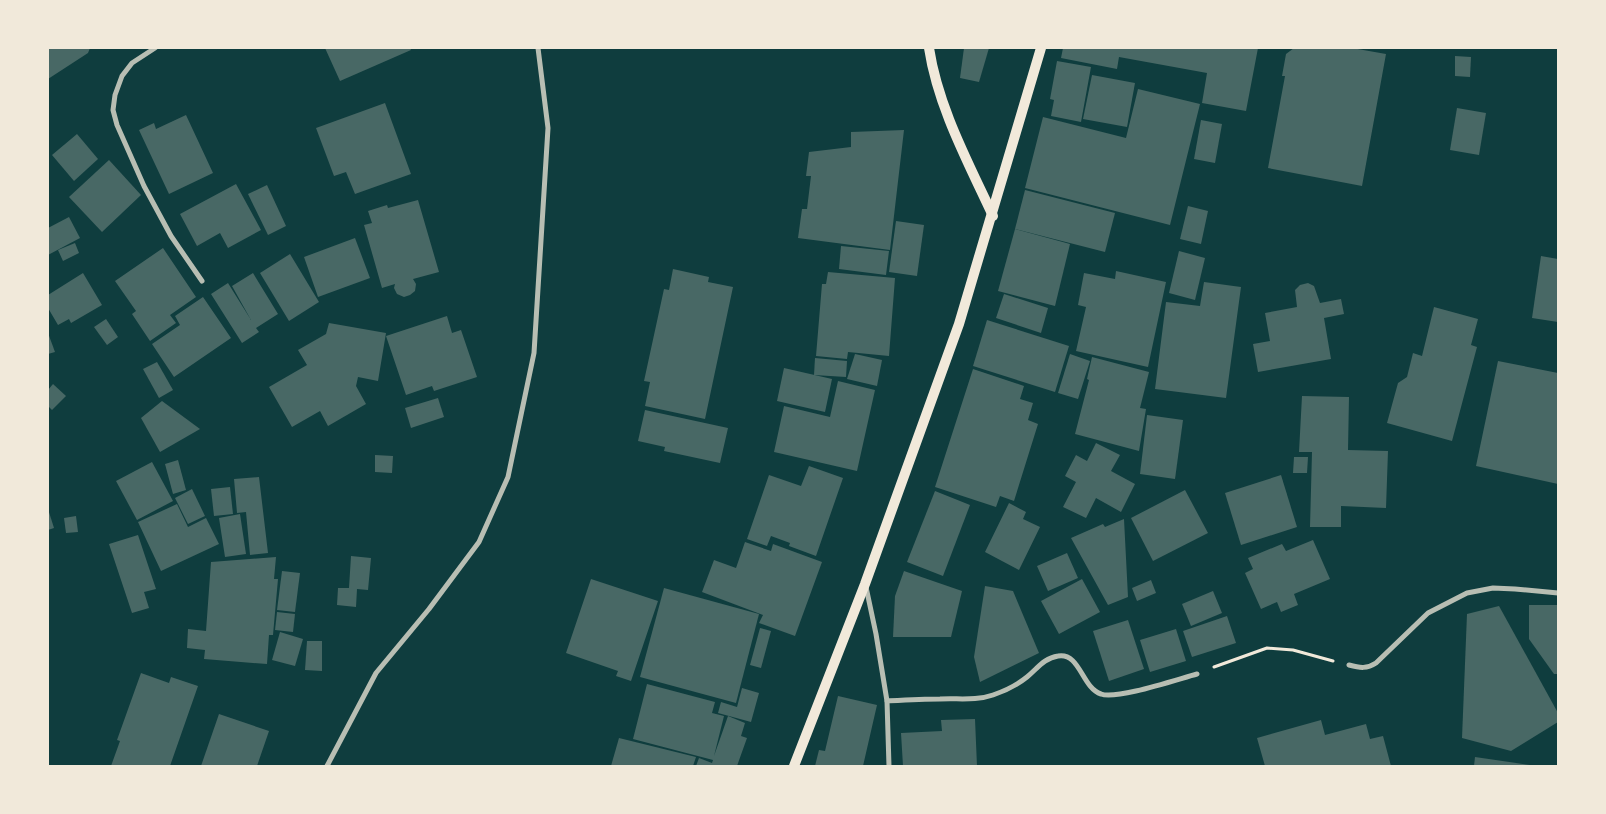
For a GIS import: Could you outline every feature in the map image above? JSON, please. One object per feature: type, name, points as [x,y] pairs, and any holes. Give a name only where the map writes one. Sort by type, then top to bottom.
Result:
[{"type":"main road","points":[[930,48],[932,66],[943,103],[992,216]]},
{"type":"main road","points":[[794,766],[865,584],[959,324],[1041,48]]},
{"type":"street","points":[[156,48],[132,63],[122,76],[115,95],[113,110],[117,125],[144,186],[171,236],[202,281]]},
{"type":"street","points":[[326,766],[376,673],[429,610],[479,542],[508,478],[534,353],[548,128],[538,48]]},
{"type":"street","points":[[865,584],[876,634],[887,701],[889,766]]},
{"type":"street","points":[[1349,665],[1359,668],[1369,667],[1376,663],[1428,613],[1466,593],[1493,588],[1558,593]]},
{"type":"street","points":[[887,701],[942,698],[972,700],[992,696],[1027,677],[1044,662],[1059,656],[1068,657],[1074,662],[1093,690],[1101,695],[1122,693],[1197,674]]},
{"type":"path","points":[[1197,674],[1267,648],[1293,650],[1349,665]]},
{"type":"building","points":[[48,48],[90,48],[88,53],[48,79]]},
{"type":"building","points":[[325,48],[410,48],[411,50],[340,81]]},
{"type":"building","points":[[964,48],[989,48],[979,82],[960,78]]},
{"type":"building","points":[[1063,48],[1258,48],[1246,111],[1202,103],[1207,73],[1119,57],[1117,69],[1061,58]]},
{"type":"building","points":[[1294,48],[1352,48],[1386,54],[1362,186],[1268,168],[1285,76],[1282,76],[1286,54]]},
{"type":"building","points":[[1455,56],[1471,57],[1470,77],[1455,76]]},
{"type":"building","points":[[1057,61],[1091,67],[1081,122],[1051,116],[1054,100],[1050,99]]},
{"type":"building","points":[[1092,75],[1135,83],[1127,127],[1083,119]]},
{"type":"building","points":[[1138,89],[1200,104],[1170,225],[1025,188],[1043,117],[1126,138]]},
{"type":"building","points":[[385,103],[411,174],[355,194],[346,172],[334,176],[316,128]]},
{"type":"building","points":[[1457,108],[1486,113],[1479,155],[1450,150]]},
{"type":"building","points":[[186,115],[213,173],[169,194],[139,130],[154,123],[156,129]]},
{"type":"building","points":[[1201,120],[1222,124],[1215,163],[1194,159]]},
{"type":"building","points":[[904,130],[890,250],[798,238],[802,209],[807,209],[811,176],[806,176],[809,152],[851,147],[851,132]]},
{"type":"building","points":[[77,134],[98,159],[74,181],[52,155]]},
{"type":"building","points":[[109,160],[141,195],[102,232],[69,197]]},
{"type":"building","points":[[236,184],[261,230],[228,248],[220,233],[197,246],[180,214]]},
{"type":"building","points":[[267,185],[286,226],[268,235],[248,194]]},
{"type":"building","points":[[1025,190],[1115,213],[1105,252],[1015,229]]},
{"type":"building","points":[[418,200],[439,272],[413,279],[416,284],[415,291],[404,297],[397,294],[394,288],[395,284],[382,288],[364,225],[372,223],[368,211],[387,205],[388,208]]},
{"type":"building","points":[[1188,206],[1208,211],[1201,244],[1180,239]]},
{"type":"building","points":[[69,217],[80,238],[48,255],[48,228]]},
{"type":"building","points":[[896,221],[924,225],[917,276],[889,272]]},
{"type":"building","points":[[1015,229],[1070,244],[1055,306],[998,291]]},
{"type":"building","points":[[355,238],[370,278],[318,297],[304,257]]},
{"type":"building","points":[[75,243],[79,253],[63,261],[58,250]]},
{"type":"building","points":[[841,246],[889,251],[886,275],[839,269]]},
{"type":"building","points":[[163,248],[196,297],[170,315],[176,323],[150,341],[132,314],[136,311],[115,281]]},
{"type":"building","points":[[1179,251],[1205,258],[1195,300],[1169,293]]},
{"type":"building","points":[[290,254],[319,302],[289,321],[260,273]]},
{"type":"building","points":[[1541,256],[1558,259],[1558,322],[1532,318]]},
{"type":"building","points":[[673,269],[709,277],[708,282],[733,287],[705,419],[645,406],[650,382],[644,381],[664,289],[669,290]]},
{"type":"building","points":[[1116,271],[1166,282],[1148,367],[1076,351],[1086,307],[1078,305],[1084,273],[1115,279]]},
{"type":"building","points":[[828,272],[895,278],[889,356],[848,352],[847,359],[816,356],[822,284],[826,284]]},
{"type":"building","points":[[83,273],[102,305],[71,323],[69,319],[58,325],[48,308],[48,295]]},
{"type":"building","points":[[253,273],[278,314],[256,328],[259,332],[242,343],[211,294],[228,283],[251,320],[232,286]]},
{"type":"building","points":[[1204,282],[1241,287],[1226,398],[1155,389],[1166,302],[1200,306]]},
{"type":"building","points":[[1308,283],[1314,286],[1320,303],[1341,299],[1344,314],[1324,318],[1331,359],[1258,372],[1253,344],[1270,341],[1265,313],[1297,307],[1295,290],[1300,285]]},
{"type":"building","points":[[1004,294],[1048,308],[1041,333],[996,318]]},
{"type":"building","points":[[203,297],[231,338],[174,377],[152,344],[180,325],[175,316]]},
{"type":"building","points":[[1434,307],[1478,319],[1471,345],[1477,347],[1452,441],[1387,423],[1398,383],[1407,377],[1413,353],[1422,356]]},
{"type":"building","points":[[447,316],[452,333],[461,330],[477,377],[434,391],[432,386],[406,395],[386,336]]},
{"type":"building","points":[[106,319],[118,337],[107,345],[94,327]]},
{"type":"building","points":[[987,320],[1069,346],[1055,392],[973,366]]},
{"type":"building","points":[[329,323],[386,333],[378,381],[358,377],[356,386],[366,404],[328,426],[320,411],[292,427],[269,387],[307,365],[298,350],[326,334]]},
{"type":"building","points":[[48,333],[55,352],[48,354]]},
{"type":"building","points":[[855,354],[882,360],[877,386],[847,379]]},
{"type":"building","points":[[1070,354],[1090,361],[1078,399],[1058,393]]},
{"type":"building","points":[[1092,357],[1149,372],[1140,408],[1146,409],[1139,451],[1075,434],[1089,380],[1087,379]]},
{"type":"building","points":[[815,358],[847,361],[846,377],[814,375]]},
{"type":"building","points":[[1498,361],[1558,373],[1558,484],[1476,466]]},
{"type":"building","points":[[157,362],[173,390],[159,398],[143,369]]},
{"type":"building","points":[[784,368],[832,379],[825,412],[777,401]]},
{"type":"building","points":[[973,369],[1024,386],[1020,399],[1033,403],[1028,420],[1038,424],[1014,501],[1000,496],[996,507],[935,487]]},
{"type":"building","points":[[838,381],[875,390],[857,471],[774,452],[784,406],[830,417]]},
{"type":"building","points":[[53,384],[66,396],[52,410],[48,406],[48,390]]},
{"type":"building","points":[[1302,396],[1349,397],[1348,450],[1388,451],[1386,508],[1341,506],[1341,527],[1310,527],[1312,452],[1299,452]]},
{"type":"building","points":[[438,398],[444,417],[411,428],[405,408]]},
{"type":"building","points":[[162,401],[200,429],[160,452],[141,418]]},
{"type":"building","points":[[645,410],[728,428],[720,463],[664,451],[665,447],[638,441]]},
{"type":"building","points":[[1147,415],[1183,420],[1175,479],[1140,474]]},
{"type":"building","points":[[1096,443],[1120,455],[1111,471],[1135,484],[1121,512],[1096,498],[1086,518],[1063,507],[1076,482],[1065,476],[1076,455],[1087,461]]},
{"type":"building","points":[[375,455],[393,456],[392,473],[375,472]]},
{"type":"building","points":[[1294,457],[1308,457],[1307,473],[1293,473]]},
{"type":"building","points":[[178,460],[186,490],[173,494],[165,464]]},
{"type":"building","points":[[152,462],[173,501],[137,520],[116,481]]},
{"type":"building","points":[[809,466],[843,478],[816,556],[789,546],[790,543],[771,536],[767,546],[747,539],[769,475],[801,486]]},
{"type":"building","points":[[1281,475],[1297,527],[1241,545],[1225,493]]},
{"type":"building","points":[[259,477],[268,553],[250,555],[246,512],[237,513],[234,479]]},
{"type":"building","points":[[230,487],[233,514],[214,516],[211,489]]},
{"type":"building","points":[[192,489],[205,516],[188,524],[175,498]]},
{"type":"building","points":[[1185,490],[1208,533],[1153,561],[1131,518]]},
{"type":"building","points":[[935,491],[970,505],[943,576],[907,562]]},
{"type":"building","points":[[1009,503],[1026,512],[1023,519],[1040,527],[1019,570],[985,552]]},
{"type":"building","points":[[177,504],[188,527],[206,518],[219,544],[161,571],[138,522]]},
{"type":"building","points":[[48,509],[54,528],[48,530]]},
{"type":"building","points":[[240,514],[246,554],[225,557],[219,518]]},
{"type":"building","points":[[76,516],[78,532],[66,533],[64,518]]},
{"type":"building","points":[[1124,519],[1128,597],[1108,605],[1071,538],[1103,524],[1105,527]]},
{"type":"building","points":[[138,535],[156,589],[144,592],[149,608],[132,613],[109,544]]},
{"type":"building","points":[[1313,540],[1330,579],[1294,594],[1298,605],[1281,612],[1277,602],[1261,609],[1245,573],[1253,569],[1248,558],[1282,544],[1286,551]]},
{"type":"building","points":[[745,542],[771,551],[773,544],[822,562],[795,636],[759,623],[763,615],[702,592],[714,560],[736,568]]},
{"type":"building","points":[[1067,553],[1078,578],[1048,591],[1037,566]]},
{"type":"building","points":[[351,556],[371,558],[368,590],[357,589],[356,607],[337,605],[338,588],[349,588]]},
{"type":"building","points":[[276,557],[274,579],[278,579],[273,635],[269,635],[267,664],[204,659],[205,650],[187,648],[188,629],[206,631],[211,562]]},
{"type":"building","points":[[282,571],[300,573],[295,612],[277,610]]},
{"type":"building","points":[[904,571],[962,591],[951,637],[893,637],[895,596]]},
{"type":"building","points":[[591,579],[658,601],[631,681],[616,676],[618,671],[566,653]]},
{"type":"building","points":[[1082,579],[1100,612],[1059,634],[1041,601]]},
{"type":"building","points":[[1151,580],[1156,593],[1137,601],[1132,588]]},
{"type":"building","points":[[985,586],[1013,591],[1039,653],[980,682],[974,657]]},
{"type":"building","points":[[664,588],[759,614],[736,703],[640,677]]},
{"type":"building","points":[[1213,591],[1222,613],[1191,626],[1182,604]]},
{"type":"building","points":[[1529,605],[1558,605],[1558,674],[1554,674],[1529,639]]},
{"type":"building","points":[[1499,606],[1558,713],[1558,722],[1511,751],[1462,738],[1467,614]]},
{"type":"building","points":[[277,612],[295,614],[293,632],[275,630]]},
{"type":"building","points":[[1227,616],[1236,643],[1192,657],[1183,631]]},
{"type":"building","points":[[1128,620],[1144,669],[1109,681],[1093,631]]},
{"type":"building","points":[[760,628],[771,631],[761,668],[750,665]]},
{"type":"building","points":[[1176,629],[1186,661],[1150,672],[1140,640]]},
{"type":"building","points":[[280,632],[303,639],[295,666],[272,660]]},
{"type":"building","points":[[307,641],[322,641],[322,671],[305,670]]},
{"type":"building","points":[[141,673],[169,683],[171,677],[198,686],[170,766],[111,766],[120,741],[117,740]]},
{"type":"building","points":[[647,684],[715,702],[712,713],[724,716],[714,756],[728,716],[745,723],[741,736],[747,738],[737,766],[696,766],[699,758],[712,763],[713,760],[633,739]]},
{"type":"building","points":[[742,688],[759,693],[751,722],[718,713],[721,702],[737,707]]},
{"type":"building","points":[[838,696],[877,705],[863,766],[815,766],[819,750],[825,751]]},
{"type":"building","points":[[219,714],[269,731],[257,766],[201,766]]},
{"type":"building","points":[[975,719],[977,766],[903,766],[901,733],[942,731],[941,720]]},
{"type":"building","points":[[1321,720],[1325,735],[1366,724],[1370,739],[1383,736],[1391,766],[1265,766],[1257,738]]},
{"type":"building","points":[[619,738],[696,757],[693,766],[611,766]]},
{"type":"building","points":[[1475,757],[1530,765],[1530,766],[1474,766]]}]
